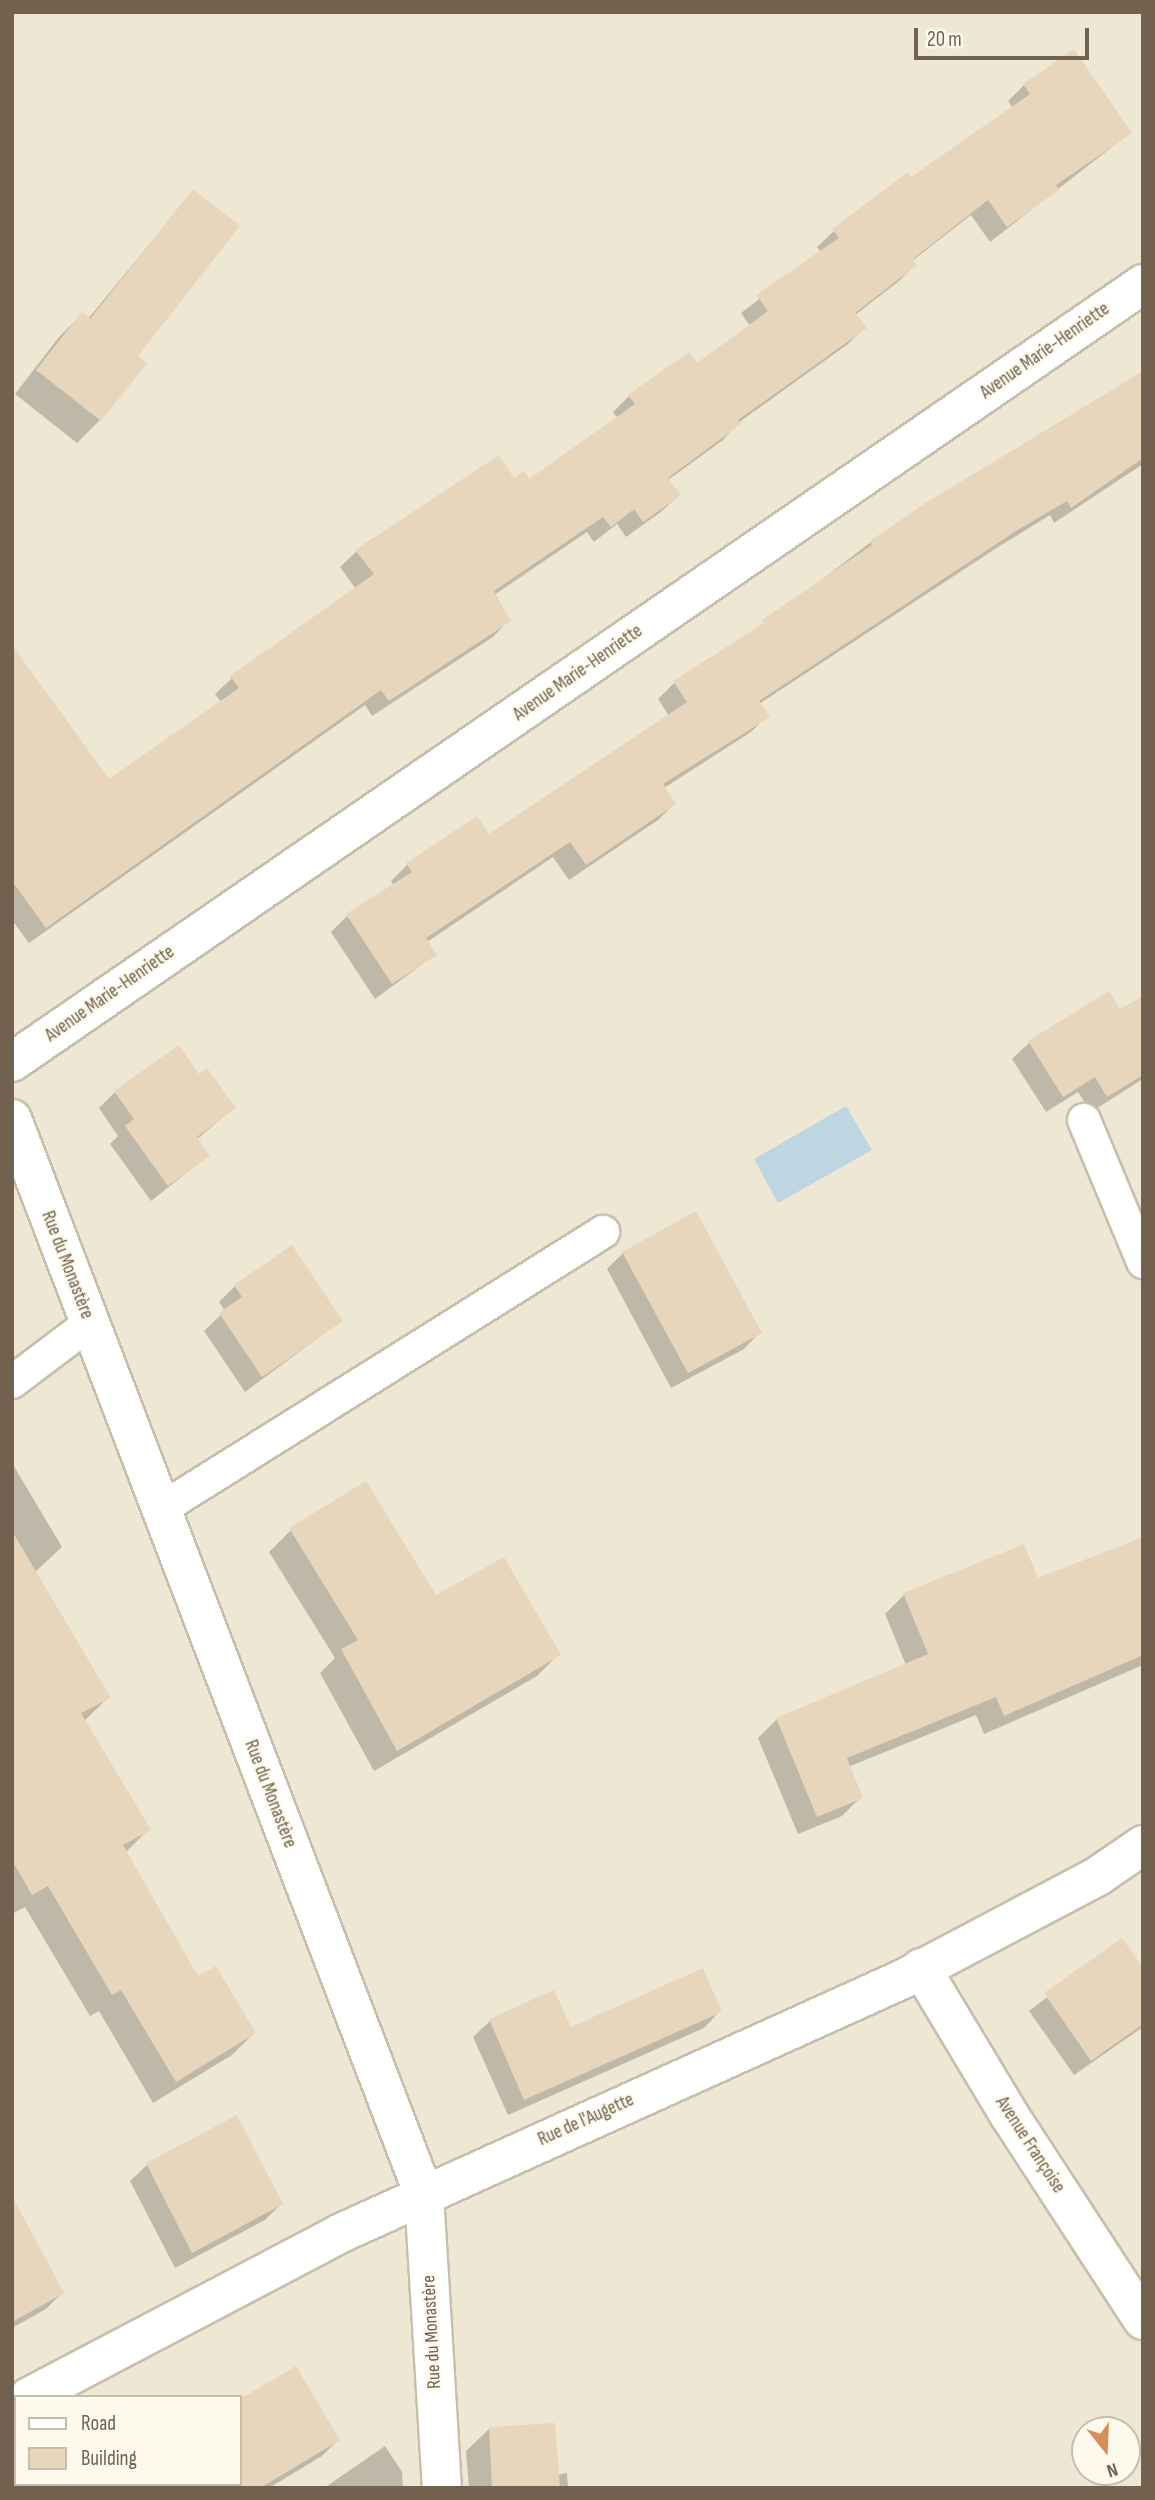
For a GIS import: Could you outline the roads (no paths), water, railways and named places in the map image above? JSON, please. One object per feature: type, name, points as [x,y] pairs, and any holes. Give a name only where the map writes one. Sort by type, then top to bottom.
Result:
[{"type":"street","name":"Avenue Marie-Henriette","points":[[12,1062],[1143,284]]},
{"type":"street","name":"Rue du Monastère","points":[[12,1119],[424,2195],[442,2488]]},
{"type":"street","name":"Rue de l'Augette","points":[[33,2395],[341,2233],[921,1968],[1098,1877],[1143,1845]]},
{"type":"street","name":"Avenue Françoise","points":[[921,1968],[1008,2113],[1143,2320]]},
{"type":"lane","points":[[1084,1120],[1143,1262]]},
{"type":"lane","points":[[160,1509],[603,1233]]},
{"type":"lane","points":[[12,1382],[89,1324]]},
{"type":"water","points":[[846,1106],[872,1150],[778,1203],[754,1159]]}]
